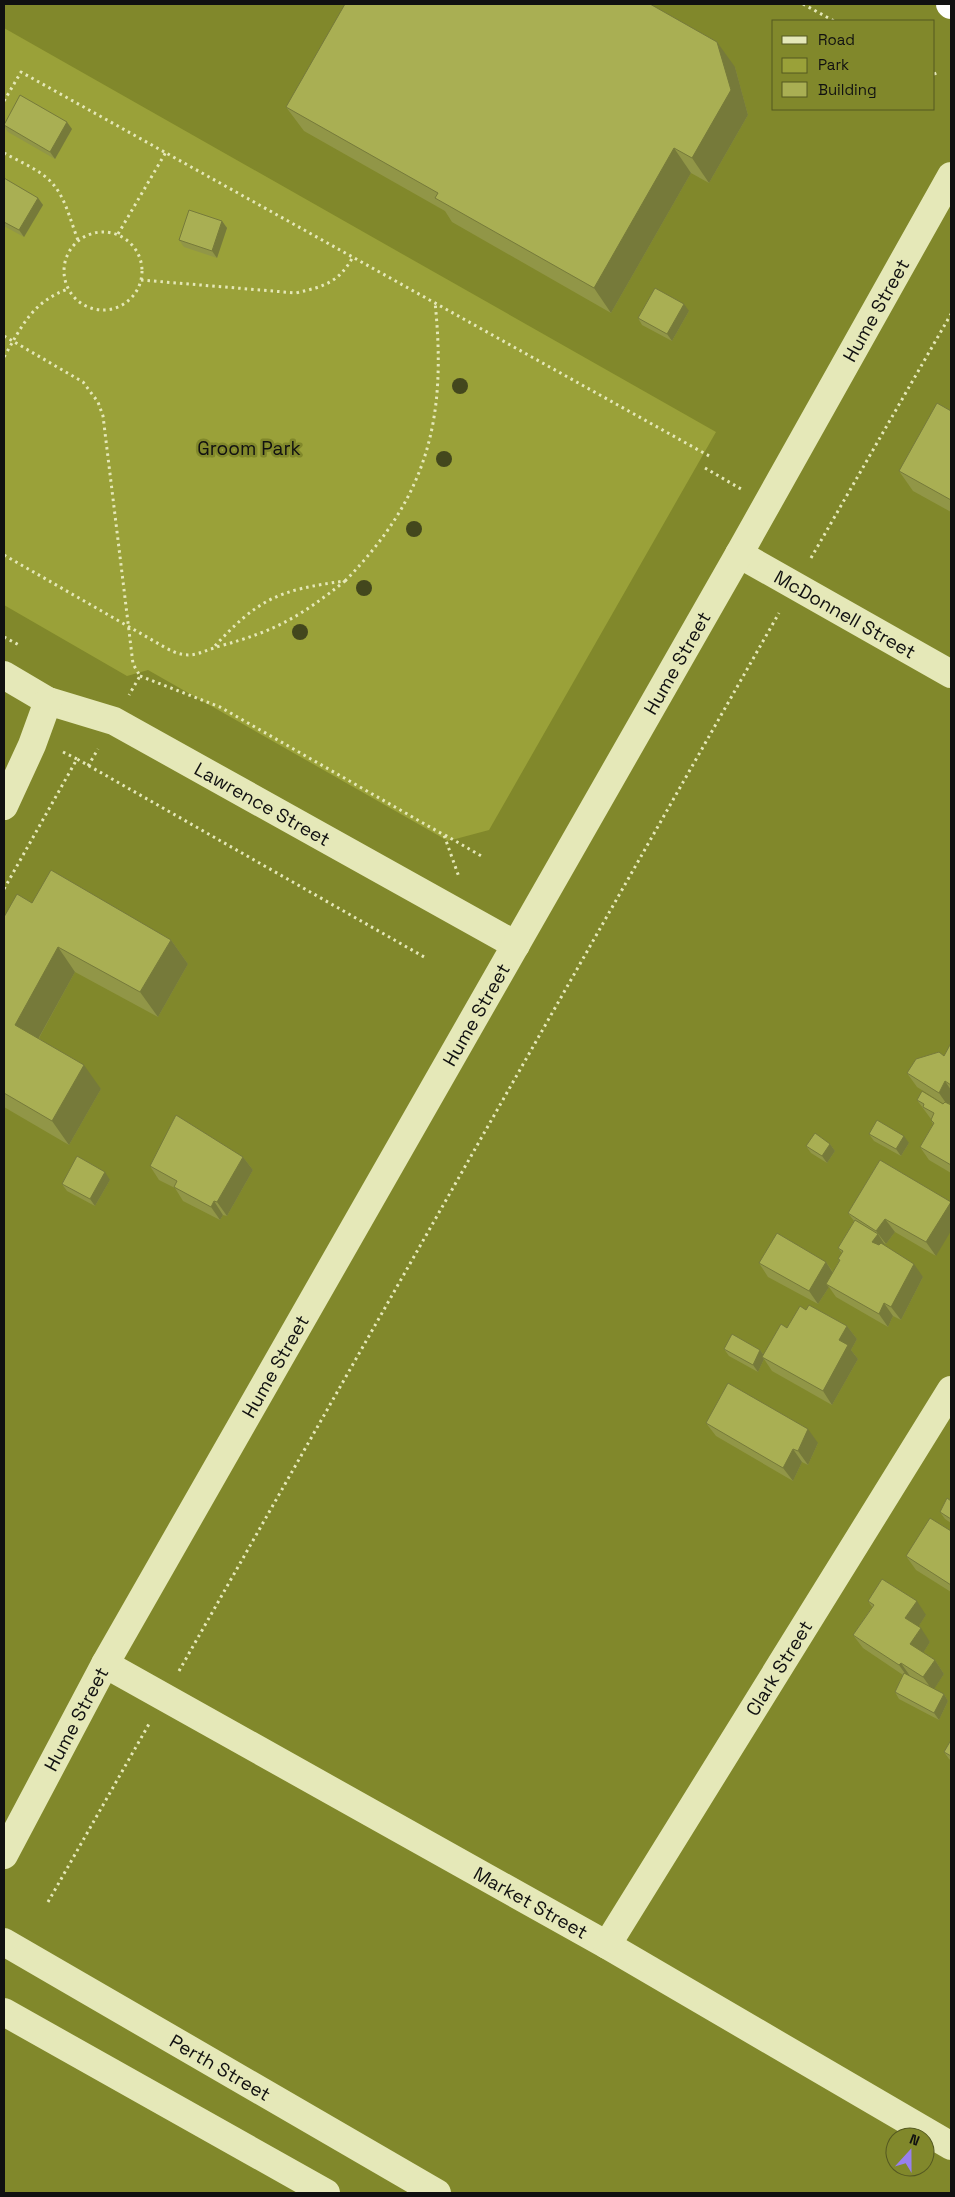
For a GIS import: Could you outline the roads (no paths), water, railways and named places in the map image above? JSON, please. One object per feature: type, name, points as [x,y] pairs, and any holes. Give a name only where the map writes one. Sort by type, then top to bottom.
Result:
[{"type":"street","name":"Hume Street","points":[[4,1855],[105,1664],[739,554],[951,176]]},
{"type":"street","name":"McDonnell Street","points":[[739,554],[951,674]]},
{"type":"street","name":"Lawrence Street","points":[[4,675],[48,701],[114,721],[516,945]]},
{"type":"street","points":[[4,806],[32,745],[48,701]]},
{"type":"street","name":"Clark Street","points":[[607,1945],[951,1390]]},
{"type":"street","name":"Market Street","points":[[105,1664],[607,1945],[951,2146]]},
{"type":"street","name":"Perth Street","points":[[4,1942],[437,2193]]},
{"type":"street","points":[[4,2012],[326,2193]]},
{"type":"park label","name":"Groom Park","points":[[249,448]]}]
